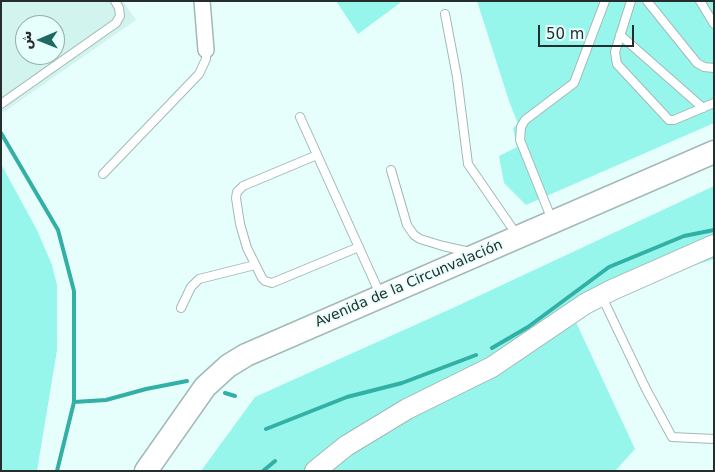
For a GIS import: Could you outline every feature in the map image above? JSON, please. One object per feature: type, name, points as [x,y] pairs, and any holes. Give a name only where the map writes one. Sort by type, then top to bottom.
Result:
[{"type":"main road","name":"Avenida de la Circunvalación","points":[[146,471],[206,387],[228,366],[265,346],[714,152]]},
{"type":"street","points":[[206,4],[206,50]]},
{"type":"street","points":[[315,471],[346,446],[408,408],[492,367],[586,304],[714,245]]},
{"type":"lane","points":[[1,104],[116,24],[120,16],[119,8],[115,1]]},
{"type":"lane","points":[[553,222],[520,140],[520,127],[525,120],[574,83],[605,1]]},
{"type":"lane","points":[[631,1],[615,52],[617,64],[667,119],[674,120],[714,104]]},
{"type":"lane","points":[[647,1],[697,63],[704,67],[714,68]]},
{"type":"lane","points":[[700,1],[714,24]]},
{"type":"lane","points":[[444,14],[457,77],[468,164],[518,236]]},
{"type":"lane","points":[[620,35],[703,108]]},
{"type":"lane","points":[[103,174],[199,74],[206,59],[206,50]]},
{"type":"lane","points":[[300,117],[381,296]]},
{"type":"lane","points":[[317,155],[243,186],[237,192],[236,198],[240,224],[247,248],[265,281],[277,282],[359,247]]},
{"type":"lane","points":[[391,170],[407,224],[414,235],[420,239],[443,246],[478,254]]},
{"type":"lane","points":[[182,308],[191,286],[199,279],[255,265]]},
{"type":"lane","points":[[601,296],[646,389],[672,437],[714,439]]},
{"type":"shaded area","points":[[1,1],[123,1],[136,20],[1,114]]},
{"type":"shaded area","points":[[336,1],[399,1],[400,3],[358,34]]},
{"type":"shaded area","points":[[477,1],[714,1],[714,123],[526,205],[504,183],[499,156],[517,147],[513,128],[518,124]]},
{"type":"shaded area","points":[[1,164],[37,230],[52,265],[57,285],[57,350],[37,471],[1,471]]},
{"type":"shaded area","points":[[714,186],[714,259],[568,305],[635,449],[615,471],[201,471],[255,397],[455,307]]},
{"type":"waterway","points":[[1,133],[58,230],[74,291],[74,402],[57,471]]},
{"type":"waterway","points":[[492,348],[528,327],[609,267],[684,236],[714,230]]},
{"type":"waterway","points":[[266,429],[347,397],[402,383],[476,355]]},
{"type":"waterway","points":[[74,402],[106,400],[146,389],[187,381]]},
{"type":"waterway","points":[[225,393],[235,396]]},
{"type":"waterway","points":[[263,471],[275,461]]}]
